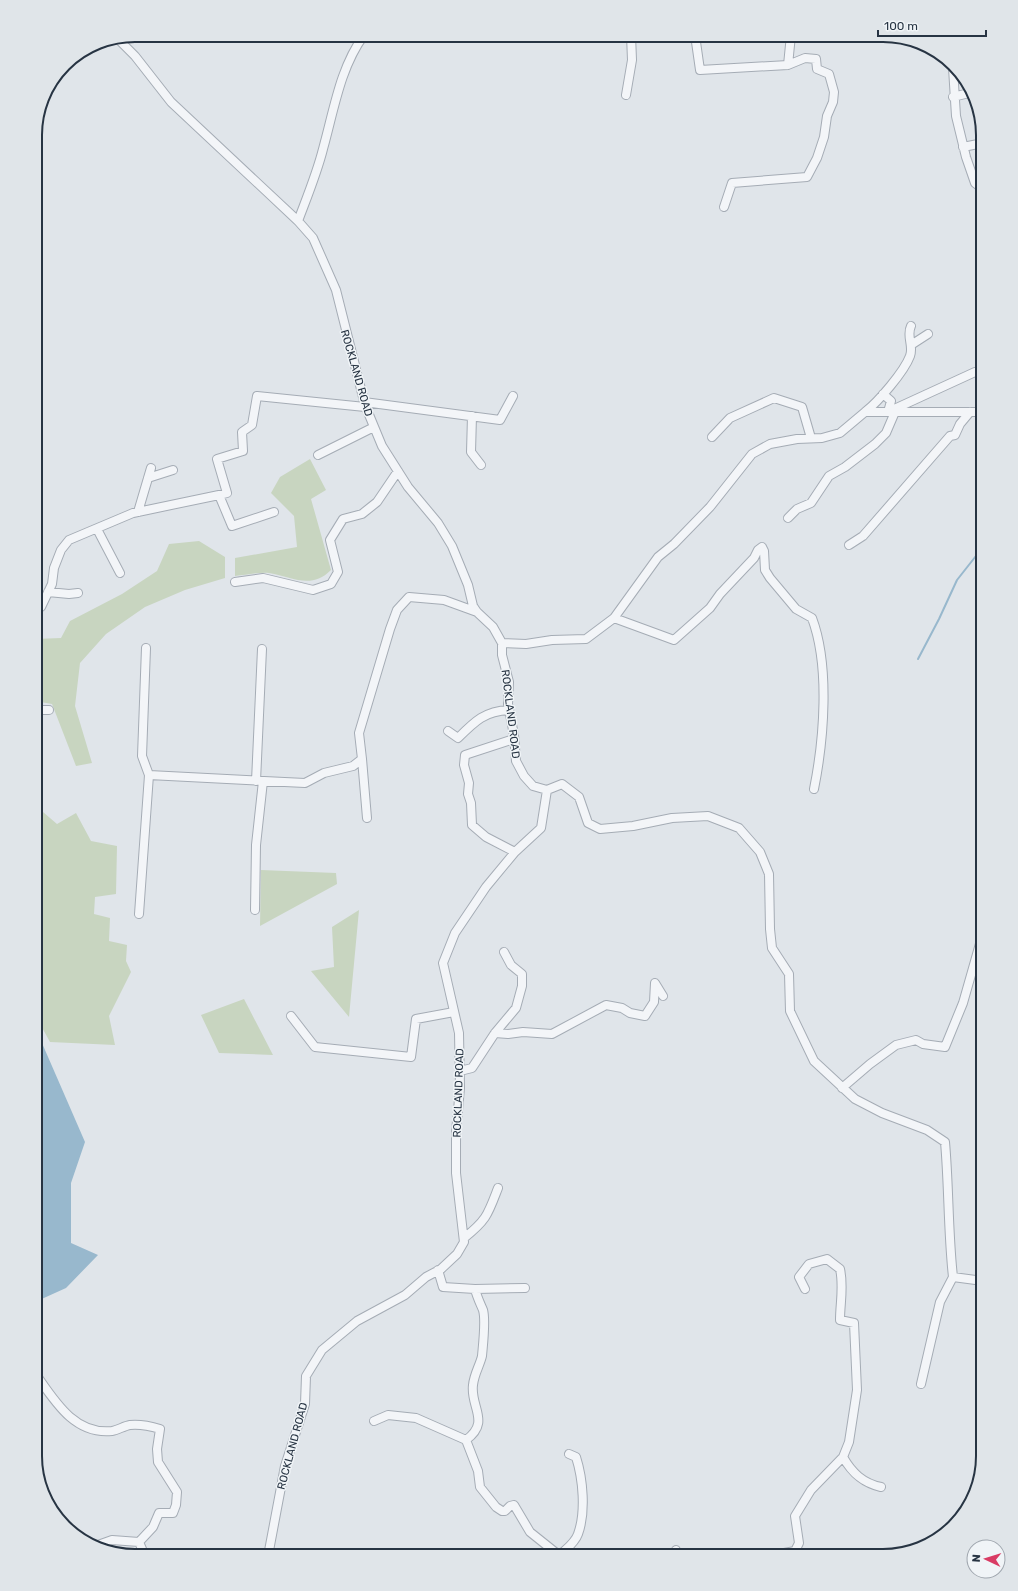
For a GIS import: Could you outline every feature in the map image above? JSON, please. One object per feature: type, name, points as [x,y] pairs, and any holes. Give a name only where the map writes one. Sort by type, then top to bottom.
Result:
[{"type":"street","points":[[298,221],[323,151],[341,80],[354,48],[359,42]]},
{"type":"street","points":[[626,95],[632,60],[631,42]]},
{"type":"street","points":[[696,42],[700,70],[788,65],[805,58],[816,59],[816,69],[829,74],[834,92],[833,102],[827,116],[824,137],[817,158],[807,177],[732,183],[724,206]]},
{"type":"street","points":[[788,65],[790,42]]},
{"type":"street","name":"ROCKLAND ROAD","points":[[122,43],[135,56],[171,102],[298,221],[313,238],[336,290],[364,405],[382,446],[408,487],[438,523],[452,546],[468,585],[473,606],[477,612],[493,627],[502,643],[502,655],[509,682],[509,710],[516,761],[524,776],[532,786],[548,790],[541,828],[515,852],[486,887],[449,945],[442,964],[459,1033],[460,1071],[456,1173],[464,1238],[457,1254],[438,1270],[426,1277],[405,1295],[357,1321],[322,1350],[306,1376],[305,1404],[285,1466],[269,1549]]},
{"type":"street","points":[[953,74],[953,97],[956,116],[963,147],[976,184]]},
{"type":"street","points":[[953,97],[966,94]]},
{"type":"street","points":[[963,147],[976,144]]},
{"type":"street","points":[[502,643],[526,644],[552,640],[586,639],[614,618],[658,557],[674,544],[710,507],[752,454],[770,444],[840,433],[876,403],[910,355],[911,345],[908,334],[911,326]]},
{"type":"street","points":[[911,345],[928,334]]},
{"type":"street","points":[[892,412],[975,372]]},
{"type":"street","points":[[788,518],[797,509],[811,503],[829,476],[850,464],[886,433],[892,412],[891,401],[883,394]]},
{"type":"street","points":[[42,605],[48,592],[61,550],[69,540],[97,530],[138,512],[227,493],[217,459],[243,451],[242,432],[252,425],[257,396],[364,405],[500,420],[513,396]]},
{"type":"street","points":[[712,437],[730,418],[774,398],[802,407],[811,438]]},
{"type":"street","points":[[865,412],[976,412]]},
{"type":"street","points":[[849,546],[864,536],[950,436],[955,435],[960,424],[970,412]]},
{"type":"street","points":[[472,416],[471,452],[481,465]]},
{"type":"street","points":[[318,455],[374,427]]},
{"type":"street","points":[[138,512],[151,468]]},
{"type":"street","points":[[148,478],[173,470]]},
{"type":"street","points":[[236,582],[263,578],[313,590],[330,584],[338,572],[330,540],[343,519],[362,514],[377,502],[398,471]]},
{"type":"street","points":[[219,495],[232,526],[274,512]]},
{"type":"street","points":[[97,530],[120,572]]},
{"type":"street","points":[[614,618],[674,640],[710,608],[720,594],[754,558],[758,550],[762,547],[764,551],[765,570],[796,609],[812,618],[817,631],[823,691],[820,758],[814,789]]},
{"type":"street","points":[[48,592],[69,594],[78,593]]},
{"type":"street","points":[[367,818],[360,733],[390,629],[402,603],[409,597],[444,600],[477,612]]},
{"type":"street","points":[[146,648],[142,756],[149,775],[142,875],[139,914],[149,775]]},
{"type":"street","points":[[255,910],[262,648]]},
{"type":"street","points":[[42,710],[49,710]]},
{"type":"street","points":[[448,731],[458,738],[476,719],[496,711],[509,710]]},
{"type":"street","points":[[514,739],[465,755],[464,765],[469,783],[468,794],[471,803],[472,825],[486,837],[515,852]]},
{"type":"street","points":[[149,775],[305,783],[324,773],[353,766],[362,759]]},
{"type":"street","points":[[548,790],[562,784],[579,798],[588,823],[600,829],[633,826],[672,818],[708,816],[739,828],[760,852],[769,874],[770,929],[772,948],[789,974],[790,1011],[795,1025],[814,1061],[855,1099],[882,1113],[927,1130],[945,1142],[949,1245],[953,1278],[940,1302],[921,1384]]},
{"type":"street","points":[[460,1071],[472,1068],[495,1033],[516,1008],[522,986],[522,974],[511,965],[504,952]]},
{"type":"street","points":[[842,1088],[870,1064],[896,1045],[916,1040],[923,1044],[945,1047],[963,1003],[976,958]]},
{"type":"street","points":[[495,1033],[508,1034],[523,1032],[552,1034],[606,1006],[622,1008],[630,1013],[645,1016],[654,1002],[654,983],[663,996]]},
{"type":"street","points":[[291,1016],[315,1047],[411,1057],[416,1019],[454,1012]]},
{"type":"street","points":[[464,1238],[480,1226],[486,1217],[498,1188]]},
{"type":"street","points":[[796,1549],[799,1543],[795,1516],[810,1490],[843,1457],[849,1442],[857,1390],[854,1323],[840,1320],[840,1303],[843,1283],[840,1269],[827,1260],[809,1264],[799,1277],[805,1289]]},
{"type":"street","points":[[438,1270],[443,1287],[476,1290],[525,1288]]},
{"type":"street","points":[[953,1278],[976,1280]]},
{"type":"street","points":[[466,1440],[476,1432],[479,1417],[472,1392],[475,1375],[482,1357],[484,1327],[483,1310],[476,1290]]},
{"type":"street","points":[[42,1383],[57,1405],[73,1420],[98,1432],[114,1431],[129,1425],[146,1425],[160,1429],[157,1449],[158,1462],[177,1492],[176,1505],[172,1513],[159,1513],[153,1527],[139,1542]]},
{"type":"street","points":[[374,1421],[388,1416],[416,1418],[466,1440],[478,1471],[480,1487],[488,1498],[502,1511],[505,1511],[510,1506],[514,1505],[530,1532],[552,1549]]},
{"type":"street","points":[[567,1549],[578,1534],[582,1512],[579,1466],[576,1457],[570,1454]]},
{"type":"street","points":[[843,1457],[849,1467],[861,1479],[870,1484],[882,1487]]},
{"type":"street","points":[[103,1543],[112,1540],[139,1542]]},
{"type":"street","points":[[139,1542],[142,1549]]},
{"type":"green space","points":[[310,459],[326,490],[311,499],[331,570],[324,576],[309,581],[269,573],[235,576],[235,558],[297,547],[294,516],[271,493],[280,477]]},
{"type":"green space","points":[[199,541],[225,557],[225,578],[185,590],[145,607],[106,634],[80,663],[75,706],[92,763],[76,766],[52,704],[42,702],[42,639],[61,638],[70,621],[122,594],[157,571],[169,544]]},
{"type":"green space","points":[[43,812],[57,824],[76,813],[91,841],[117,846],[116,894],[95,897],[94,914],[110,918],[109,941],[127,945],[126,961],[131,972],[109,1016],[115,1045],[50,1042],[42,1027]]},
{"type":"green space","points":[[261,870],[336,873],[337,884],[260,926]]},
{"type":"green space","points":[[359,910],[349,1017],[311,971],[334,967],[332,927]]},
{"type":"green space","points":[[244,999],[273,1055],[219,1053],[201,1015]]},
{"type":"water","points":[[42,1043],[85,1142],[71,1183],[71,1243],[98,1255],[66,1288],[42,1299]]},
{"type":"waterway","points":[[918,659],[957,580],[976,556]]}]
